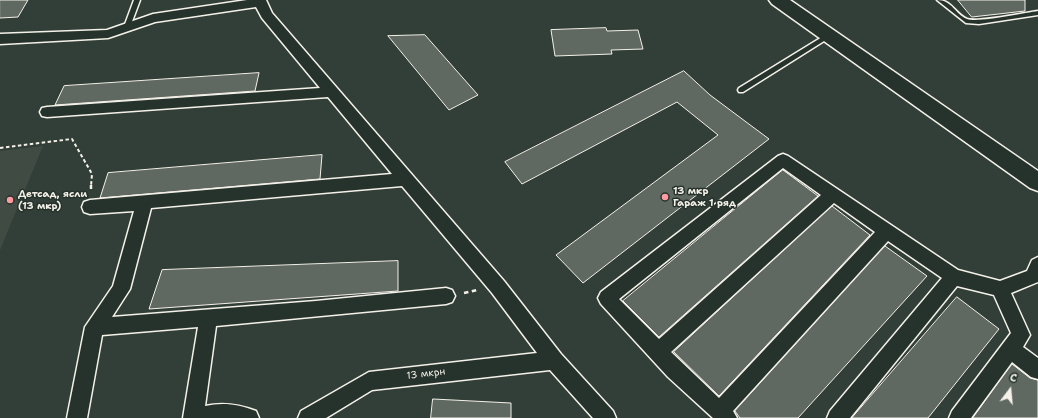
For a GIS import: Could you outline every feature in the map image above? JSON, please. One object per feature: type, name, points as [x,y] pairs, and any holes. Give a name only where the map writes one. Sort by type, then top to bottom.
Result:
[{"type":"street","points":[[778,0],[1038,182]]},
{"type":"street","points":[[0,39],[108,34],[153,18],[261,1],[266,15],[498,287],[554,360],[606,418]]},
{"type":"street","points":[[47,112],[332,92]]},
{"type":"street","points":[[887,231],[724,414],[675,370],[607,298],[783,160],[833,194],[887,231],[954,277],[1000,289],[1034,276],[1038,265]]},
{"type":"street","points":[[90,207],[406,179]]},
{"type":"street","points":[[658,352],[833,194]]},
{"type":"street","points":[[76,418],[94,327],[120,289],[144,203],[90,207]]},
{"type":"street","points":[[837,418],[954,277]]},
{"type":"street","points":[[959,418],[1021,335],[1000,289]]},
{"type":"street","points":[[94,327],[208,319],[446,296]]},
{"type":"street","points":[[208,319],[194,418],[220,412],[249,418]]},
{"type":"street","points":[[1011,349],[1038,370]]},
{"type":"street","name":"13 мкрн","points":[[308,418],[368,381],[554,360]]},
{"type":"lane","points":[[127,27],[137,0]]},
{"type":"lane","points":[[940,0],[966,21],[979,22],[1038,14]]},
{"type":"lane","points":[[741,90],[829,36]]},
{"type":"path","points":[[0,148],[72,140],[92,174],[90,207]]},
{"type":"path","points":[[446,296],[498,287]]},
{"type":"shaded area","name":"Детсад, ясли (13 мкр)","points":[[43,146],[0,250],[0,151]]},
{"type":"building","points":[[0,0],[28,0],[18,17],[0,18]]},
{"type":"building","points":[[958,0],[1025,0],[1025,11],[972,17]]},
{"type":"building","points":[[606,28],[607,31],[638,30],[643,49],[611,50],[612,54],[555,56],[551,30]]},
{"type":"building","points":[[425,35],[478,95],[449,110],[388,36]]},
{"type":"building","points":[[684,71],[710,95],[769,139],[583,283],[556,255],[718,135],[677,102],[522,184],[505,162]]},
{"type":"building","points":[[259,73],[255,91],[55,105],[64,86]]},
{"type":"building","points":[[322,155],[320,179],[100,198],[108,173]]},
{"type":"building","points":[[783,170],[818,196],[659,337],[623,301]]},
{"type":"building","points":[[832,206],[870,235],[719,396],[674,352]]},
{"type":"building","points":[[885,246],[927,276],[798,418],[740,418],[735,411]]},
{"type":"building","points":[[398,261],[398,291],[149,309],[162,270]]},
{"type":"building","points":[[957,297],[999,329],[928,418],[852,418]]},
{"type":"building","points":[[1012,364],[1030,378],[1038,380],[1038,418],[973,418]]},
{"type":"building","points":[[433,399],[511,403],[511,418],[431,418]]},
{"type":"place","name":"13 мкр Гараж 1 ряд","points":[[665,197]]},
{"type":"place","name":"Детсад, ясли (13 мкр)","points":[[10,200]]}]
